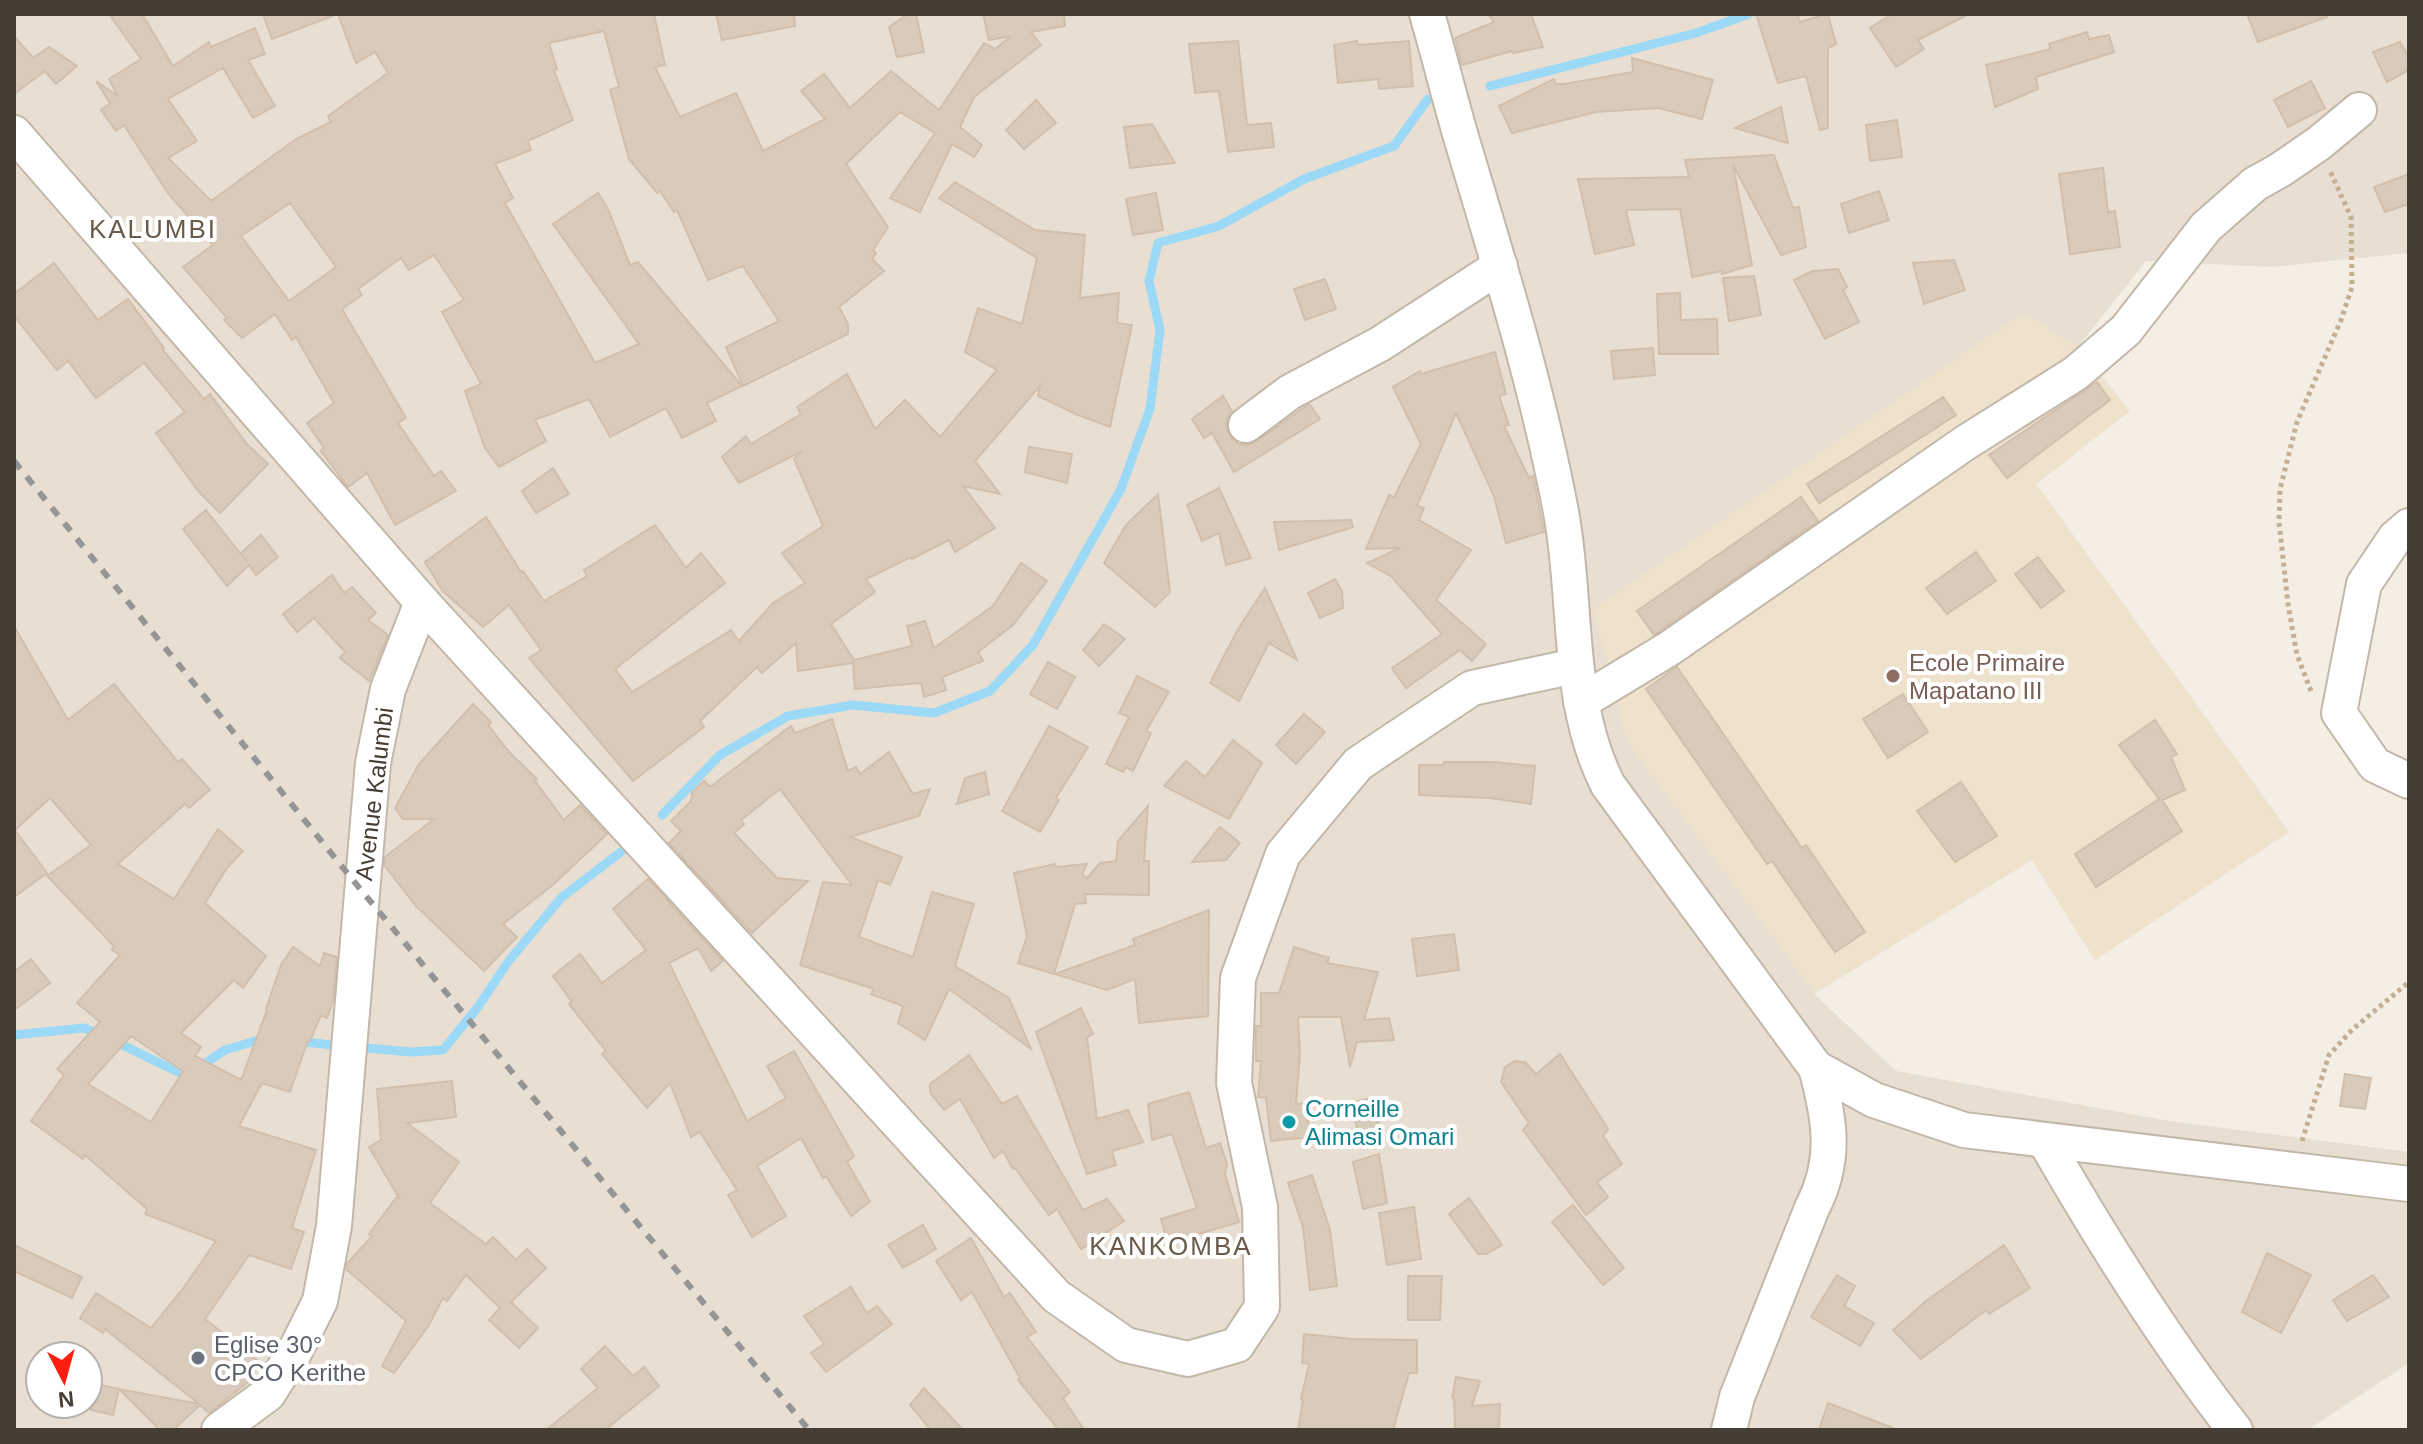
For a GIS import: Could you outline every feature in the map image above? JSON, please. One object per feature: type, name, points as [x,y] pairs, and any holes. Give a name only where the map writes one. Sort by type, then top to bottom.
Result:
[{"type":"street","points":[[1428,14],[1500,266],[1541,425],[1561,514],[1572,599],[1575,666],[1597,763],[1608,785],[1816,1068],[1827,1108],[1825,1184],[1812,1208],[1737,1397],[1729,1430]]},
{"type":"street","points":[[1581,702],[1670,648],[1965,443],[2076,373],[2126,330],[2206,227],[2255,184],[2318,144],[2359,110]]},
{"type":"street","points":[[14,133],[422,602],[1056,1296],[1126,1345],[1188,1359],[1237,1345],[1262,1307],[1260,1207],[1234,1083],[1238,978],[1283,854],[1358,764],[1472,688],[1575,666]]},
{"type":"street","points":[[1246,425],[1290,392],[1380,344],[1500,266]]},
{"type":"street","points":[[2409,526],[2395,538],[2364,584],[2339,713],[2375,765],[2409,781]]},
{"type":"street","name":"Avenue Kalumbi","points":[[219,1430],[268,1394],[294,1353],[320,1301],[334,1226],[373,763],[388,689],[422,602]]},
{"type":"street","points":[[1816,1068],[1874,1100],[1964,1130],[2409,1184]]},
{"type":"street","points":[[2045,1141],[2094,1224],[2211,1400],[2235,1430]]},
{"type":"path","points":[[2318,144],[2351,217],[2352,287],[2297,422],[2280,489],[2279,522],[2297,655],[2315,701],[2339,713]]},
{"type":"path","points":[[2290,1170],[2329,1055],[2353,1029],[2409,982]]},
{"type":"shaded area","points":[[14,14],[2409,14],[2409,253],[2272,267],[2146,261],[2078,347],[2130,411],[2036,484],[2289,832],[2095,960],[2032,860],[1814,994],[1896,1071],[2169,1121],[2409,1152],[2409,1363],[2308,1430],[14,1430]]},
{"type":"shaded area","name":"Ecole Primaire Mapatano III","points":[[2024,312],[2078,348],[2130,411],[2036,484],[2289,832],[2095,960],[2032,860],[1814,993],[1627,742],[1593,609]]},
{"type":"building","points":[[109,14],[142,14],[173,66],[209,42],[211,47],[255,28],[265,54],[248,60],[275,106],[253,118],[223,68],[168,99],[197,141],[168,158],[211,201],[296,139],[331,122],[328,116],[388,73],[375,52],[356,63],[338,14],[654,14],[665,65],[655,67],[680,117],[736,93],[763,151],[825,119],[801,91],[824,74],[850,108],[891,71],[939,110],[984,43],[995,49],[1011,36],[989,40],[983,14],[1064,14],[1065,26],[1031,32],[1041,45],[974,97],[960,127],[982,145],[974,157],[952,144],[920,212],[890,198],[935,133],[900,112],[846,164],[888,227],[873,250],[876,253],[872,259],[884,271],[839,307],[848,324],[848,334],[743,386],[726,347],[779,321],[743,266],[708,280],[677,210],[674,212],[660,191],[657,193],[629,159],[610,90],[619,87],[604,31],[549,43],[557,69],[554,71],[573,120],[528,141],[531,150],[495,164],[513,198],[505,203],[595,363],[639,344],[553,224],[598,193],[608,209],[630,265],[638,262],[742,386],[707,403],[716,421],[682,438],[666,408],[610,437],[589,399],[535,420],[546,441],[499,467],[485,448],[465,391],[481,384],[442,312],[464,300],[434,255],[409,270],[401,258],[358,289],[362,295],[342,309],[406,418],[398,423],[434,476],[441,471],[456,491],[395,525],[367,473],[348,487],[321,451],[324,448],[307,423],[334,403],[296,337],[292,340],[275,314],[242,338],[183,267],[213,245],[167,192],[124,125],[116,131],[101,110],[110,103],[96,81],[118,96],[109,79],[141,59]],"holes":[[[290,203],[336,267],[289,301],[241,236]]]},
{"type":"building","points":[[263,14],[332,14],[333,16],[272,39]]},
{"type":"building","points":[[716,14],[794,14],[795,26],[722,40]]},
{"type":"building","points":[[908,14],[916,14],[924,52],[897,57],[889,27]]},
{"type":"building","points":[[1488,14],[1531,14],[1543,47],[1512,51],[1462,65],[1455,38],[1494,22]]},
{"type":"building","points":[[1756,14],[1798,14],[1799,22],[1828,14],[1836,44],[1828,48],[1828,128],[1820,130],[1806,76],[1778,83]]},
{"type":"building","points":[[1892,14],[1969,14],[1918,40],[1924,49],[1896,67],[1870,28]]},
{"type":"building","points":[[2247,14],[2326,14],[2327,17],[2258,42]]},
{"type":"building","points":[[2087,32],[2089,39],[2109,35],[2114,52],[2036,77],[2038,89],[1995,107],[1986,65],[2051,49],[2049,44]]},
{"type":"building","points":[[14,36],[33,58],[49,47],[77,66],[56,84],[45,71],[14,94]]},
{"type":"building","points":[[1238,41],[1247,125],[1271,123],[1274,147],[1228,152],[1219,91],[1195,93],[1189,44]]},
{"type":"building","points":[[1357,41],[1358,45],[1409,41],[1413,86],[1379,89],[1378,79],[1338,83],[1334,45]]},
{"type":"building","points":[[2400,42],[2409,57],[2409,70],[2387,82],[2373,52]]},
{"type":"building","points":[[1632,58],[1713,80],[1702,119],[1658,108],[1596,112],[1512,133],[1499,106],[1554,79],[1556,84],[1564,84],[1633,72]]},
{"type":"building","points":[[2311,81],[2325,108],[2288,127],[2274,100]]},
{"type":"building","points":[[1036,100],[1056,123],[1024,149],[1006,130]]},
{"type":"building","points":[[1781,107],[1788,143],[1735,128]]},
{"type":"building","points":[[1897,120],[1902,157],[1870,161],[1866,125]]},
{"type":"building","points":[[1152,124],[1175,163],[1130,168],[1124,127]]},
{"type":"building","points":[[1774,155],[1793,208],[1799,207],[1806,247],[1781,255],[1733,165],[1752,265],[1722,274],[1722,271],[1692,277],[1680,209],[1626,210],[1634,245],[1595,254],[1578,179],[1689,177],[1685,160]]},
{"type":"building","points":[[2103,168],[2108,212],[2115,211],[2120,247],[2070,254],[2059,174]]},
{"type":"building","points":[[2409,174],[2409,204],[2385,212],[2374,187]]},
{"type":"building","points":[[955,182],[1035,230],[1085,235],[1080,298],[1119,293],[1117,323],[1132,325],[1110,427],[1038,396],[1040,386],[975,461],[1000,494],[963,486],[995,528],[955,552],[949,540],[866,579],[875,592],[831,624],[854,660],[912,646],[907,626],[925,621],[934,648],[993,606],[1021,563],[1047,581],[1013,625],[978,652],[983,661],[942,677],[946,690],[924,697],[921,683],[855,689],[853,663],[798,671],[796,643],[762,673],[757,667],[700,721],[704,727],[633,781],[529,658],[541,650],[509,605],[483,627],[442,590],[425,562],[486,517],[521,572],[544,601],[587,576],[584,570],[655,525],[686,568],[701,553],[725,583],[615,669],[632,692],[731,630],[739,641],[773,603],[805,583],[782,553],[823,526],[794,459],[802,451],[739,483],[722,457],[746,436],[751,444],[801,414],[797,407],[847,374],[875,429],[905,400],[940,437],[997,370],[965,352],[978,308],[1022,324],[1037,258],[939,198]]},
{"type":"building","points":[[1879,191],[1889,220],[1849,233],[1841,204]]},
{"type":"building","points":[[1156,193],[1163,230],[1133,235],[1126,199]]},
{"type":"building","points":[[1954,260],[1965,290],[1924,304],[1913,263]]},
{"type":"building","points":[[54,263],[98,320],[128,299],[162,349],[204,399],[210,394],[247,444],[268,464],[220,513],[199,492],[156,433],[185,412],[144,363],[96,398],[68,361],[57,370],[14,316],[14,294]]},
{"type":"building","points":[[1838,269],[1847,287],[1843,290],[1859,322],[1825,339],[1794,280],[1812,271]]},
{"type":"building","points":[[1754,276],[1761,315],[1729,321],[1723,278]]},
{"type":"building","points":[[1325,279],[1336,309],[1305,320],[1294,289]]},
{"type":"building","points":[[1680,293],[1681,320],[1717,319],[1718,354],[1659,354],[1657,294]]},
{"type":"building","points":[[1653,348],[1655,375],[1614,379],[1611,351]]},
{"type":"building","points":[[1495,352],[1506,394],[1499,396],[1509,425],[1504,426],[1529,478],[1533,476],[1544,532],[1506,543],[1494,496],[1456,413],[1417,506],[1424,508],[1419,520],[1471,550],[1436,600],[1486,644],[1472,661],[1460,650],[1406,688],[1392,668],[1442,634],[1391,576],[1367,563],[1400,548],[1366,549],[1389,495],[1394,497],[1421,444],[1393,387],[1420,371],[1421,374]]},
{"type":"building","points":[[2097,382],[2110,400],[2007,478],[1989,455]]},
{"type":"building","points":[[1223,396],[1232,411],[1226,428],[1231,438],[1239,444],[1249,445],[1257,441],[1309,404],[1320,419],[1234,472],[1212,433],[1204,438],[1192,419]]},
{"type":"building","points":[[1943,397],[1956,415],[1819,503],[1807,484]]},
{"type":"building","points":[[1029,447],[1072,454],[1067,483],[1025,472]]},
{"type":"building","points":[[553,468],[569,494],[536,513],[522,491]]},
{"type":"building","points":[[1219,488],[1251,558],[1226,565],[1219,533],[1202,541],[1187,505]]},
{"type":"building","points":[[1158,494],[1170,592],[1155,607],[1104,563],[1126,525]]},
{"type":"building","points":[[1801,497],[1818,521],[1654,635],[1637,611]]},
{"type":"building","points":[[206,510],[247,562],[241,553],[261,535],[278,557],[256,575],[249,565],[227,586],[183,529]]},
{"type":"building","points":[[1351,520],[1353,527],[1279,550],[1274,522]]},
{"type":"building","points":[[1976,552],[1996,581],[1947,614],[1926,588]]},
{"type":"building","points":[[2038,557],[2064,591],[2041,608],[2015,574]]},
{"type":"building","points":[[332,575],[344,593],[352,587],[376,613],[368,620],[388,635],[369,681],[340,658],[345,652],[314,618],[297,632],[283,614]]},
{"type":"building","points":[[1335,579],[1342,591],[1343,608],[1320,618],[1308,593]]},
{"type":"building","points":[[1265,588],[1297,660],[1269,643],[1239,701],[1210,683],[1238,629]]},
{"type":"building","points":[[1104,624],[1125,639],[1099,666],[1083,650]]},
{"type":"building","points":[[14,626],[68,720],[114,684],[178,762],[182,759],[210,790],[189,808],[185,804],[118,864],[174,899],[218,829],[243,851],[227,868],[205,903],[266,956],[243,988],[234,980],[181,1033],[201,1047],[195,1056],[241,1080],[281,965],[293,947],[320,966],[324,953],[337,957],[333,1001],[327,1018],[321,1015],[308,1040],[290,1092],[262,1083],[239,1126],[316,1150],[292,1228],[304,1232],[291,1269],[249,1255],[205,1319],[258,1361],[252,1379],[209,1413],[200,1405],[173,1430],[160,1430],[119,1389],[199,1404],[105,1329],[103,1333],[80,1318],[96,1293],[151,1328],[216,1241],[145,1214],[147,1209],[85,1155],[83,1159],[31,1121],[64,1075],[57,1069],[100,1022],[77,1003],[120,955],[112,950],[114,946],[47,876],[91,845],[50,798],[15,830],[47,873],[14,897]],"holes":[[[131,1036],[183,1071],[151,1122],[88,1084]]]},
{"type":"building","points":[[1048,662],[1075,677],[1057,709],[1030,694]]},
{"type":"building","points":[[1677,667],[1802,848],[1806,845],[1865,932],[1835,952],[1772,861],[1767,864],[1646,689]]},
{"type":"building","points":[[1137,676],[1169,692],[1146,731],[1151,733],[1133,771],[1126,767],[1123,772],[1106,764],[1129,717],[1119,713]]},
{"type":"building","points":[[1903,694],[1928,732],[1888,758],[1863,719]]},
{"type":"building","points":[[473,704],[491,722],[488,725],[510,753],[537,779],[535,781],[564,820],[580,805],[607,834],[554,884],[503,924],[517,937],[484,971],[416,906],[384,865],[385,857],[434,819],[403,819],[395,808],[419,764]]},
{"type":"building","points":[[1304,714],[1325,732],[1296,764],[1276,745]]},
{"type":"building","points":[[832,719],[848,771],[856,767],[860,774],[889,752],[913,794],[930,789],[919,816],[850,837],[902,857],[890,885],[878,880],[859,937],[913,957],[932,892],[974,904],[955,966],[1009,998],[1031,1049],[949,989],[925,1040],[898,1023],[903,1006],[871,994],[874,989],[800,965],[823,882],[852,885],[780,789],[741,820],[744,824],[734,833],[777,878],[808,881],[752,933],[669,843],[681,831],[671,821],[691,801],[692,792],[704,781],[710,787],[791,726],[795,733]]},
{"type":"building","points":[[2155,720],[2177,754],[2171,757],[2185,790],[2162,800],[2182,831],[2096,887],[2075,854],[2159,799],[2119,745]]},
{"type":"building","points":[[1049,726],[1088,747],[1056,798],[1059,800],[1040,832],[1002,811]]},
{"type":"building","points":[[1233,740],[1262,763],[1229,819],[1164,786],[1186,761],[1205,777]]},
{"type":"building","points":[[1444,762],[1535,766],[1531,804],[1490,798],[1419,795],[1419,765],[1443,765]]},
{"type":"building","points":[[985,772],[989,794],[957,804],[965,778]]},
{"type":"building","points":[[1961,782],[1997,836],[1955,862],[1917,811]]},
{"type":"building","points":[[1148,806],[1144,861],[1149,861],[1149,895],[1085,894],[1086,903],[1075,904],[1054,974],[1018,963],[1027,936],[1014,873],[1055,864],[1056,867],[1087,864],[1082,874],[1087,878],[1100,863],[1116,861],[1118,841]]},
{"type":"building","points":[[1220,827],[1240,843],[1226,860],[1192,862]]},
{"type":"building","points":[[648,879],[723,961],[711,971],[698,948],[669,963],[747,1121],[786,1098],[767,1066],[794,1051],[854,1156],[847,1162],[870,1202],[851,1216],[826,1176],[823,1178],[801,1138],[757,1166],[786,1216],[752,1237],[728,1195],[737,1190],[700,1132],[691,1137],[670,1083],[647,1108],[602,1054],[606,1051],[569,1004],[572,1002],[553,976],[580,954],[602,983],[646,950],[613,909]]},
{"type":"building","points":[[1209,910],[1208,1016],[1139,1023],[1135,979],[1107,990],[1055,974],[1135,945],[1133,939]]},
{"type":"building","points":[[1454,934],[1459,970],[1417,976],[1412,939]]},
{"type":"building","points":[[1294,947],[1329,958],[1327,963],[1378,972],[1364,1020],[1389,1018],[1394,1040],[1357,1042],[1350,1067],[1341,1017],[1298,1017],[1300,1054],[1296,1104],[1306,1103],[1310,1137],[1271,1141],[1266,1098],[1258,1097],[1261,1061],[1256,1061],[1256,1026],[1261,1026],[1261,993],[1279,993]]},
{"type":"building","points":[[31,959],[50,983],[14,1010],[14,972]]},
{"type":"building","points":[[1081,1008],[1093,1034],[1087,1037],[1097,1119],[1128,1110],[1143,1142],[1112,1151],[1116,1165],[1087,1174],[1036,1032]]},
{"type":"building","points":[[1560,1054],[1608,1129],[1603,1136],[1622,1164],[1597,1182],[1608,1197],[1586,1215],[1523,1130],[1529,1123],[1501,1082],[1505,1067],[1515,1061],[1525,1062],[1536,1074]]},
{"type":"building","points":[[969,1055],[1002,1104],[1017,1096],[1083,1210],[1107,1199],[1124,1221],[1081,1249],[1057,1209],[1049,1215],[1003,1151],[994,1158],[960,1099],[944,1110],[930,1093],[930,1084]]},
{"type":"building","points":[[2345,1074],[2371,1078],[2365,1109],[2340,1106]]},
{"type":"building","points":[[452,1081],[456,1117],[407,1123],[459,1162],[430,1203],[486,1244],[493,1237],[516,1260],[527,1249],[546,1268],[511,1302],[538,1328],[519,1348],[489,1320],[500,1308],[466,1275],[447,1301],[443,1298],[429,1325],[394,1373],[382,1366],[406,1321],[346,1269],[372,1236],[369,1234],[399,1198],[369,1147],[381,1140],[377,1089]]},
{"type":"building","points":[[1189,1092],[1206,1148],[1220,1143],[1239,1222],[1168,1243],[1161,1219],[1197,1208],[1172,1134],[1152,1140],[1148,1104]]},
{"type":"building","points":[[1376,1097],[1379,1129],[1357,1131],[1353,1102]]},
{"type":"building","points":[[1379,1154],[1387,1203],[1363,1209],[1353,1162]]},
{"type":"building","points":[[1312,1175],[1330,1230],[1337,1286],[1310,1290],[1303,1227],[1288,1183]]},
{"type":"building","points":[[1469,1198],[1502,1245],[1486,1254],[1478,1254],[1449,1214]]},
{"type":"building","points":[[1573,1205],[1624,1268],[1603,1285],[1552,1222]]},
{"type":"building","points":[[1414,1207],[1421,1259],[1387,1265],[1379,1213]]},
{"type":"building","points":[[923,1225],[936,1249],[903,1268],[888,1245]]},
{"type":"building","points":[[971,1238],[1004,1297],[1010,1293],[1036,1332],[1027,1337],[1070,1392],[1063,1398],[1084,1430],[1059,1430],[1018,1380],[1020,1378],[972,1292],[961,1300],[936,1261]]},
{"type":"building","points":[[14,1245],[82,1277],[72,1298],[14,1271]]},
{"type":"building","points":[[2004,1245],[2030,1288],[1989,1314],[1986,1310],[1921,1359],[1893,1330],[1926,1301]]},
{"type":"building","points":[[2267,1253],[2311,1275],[2281,1333],[2242,1312]]},
{"type":"building","points":[[1837,1275],[1855,1286],[1844,1306],[1874,1323],[1860,1346],[1811,1317]]},
{"type":"building","points":[[2373,1275],[2389,1297],[2347,1321],[2333,1300]]},
{"type":"building","points":[[1408,1276],[1442,1276],[1440,1320],[1408,1320]]},
{"type":"building","points":[[851,1287],[867,1313],[877,1306],[892,1324],[826,1372],[811,1353],[824,1344],[804,1316]]},
{"type":"building","points":[[1304,1334],[1417,1340],[1417,1373],[1409,1373],[1393,1430],[1298,1430],[1309,1364],[1302,1363]]},
{"type":"building","points":[[605,1346],[633,1376],[644,1367],[659,1386],[605,1430],[546,1430],[598,1388],[581,1369]]},
{"type":"building","points":[[1456,1377],[1480,1381],[1472,1406],[1500,1404],[1499,1430],[1455,1430],[1452,1398]]},
{"type":"building","points":[[104,1386],[119,1389],[113,1415],[104,1413]]},
{"type":"building","points":[[924,1388],[963,1430],[931,1430],[910,1405]]},
{"type":"building","points":[[1828,1403],[1893,1428],[1893,1430],[1819,1430]]},
{"type":"waterway","points":[[1490,86],[1696,33],[1749,14]]},
{"type":"waterway","points":[[662,815],[720,755],[788,716],[853,705],[934,713],[990,691],[1033,645],[1121,489],[1150,409],[1160,330],[1149,281],[1158,243],[1219,226],[1304,179],[1394,146],[1428,99]]},
{"type":"waterway","points":[[356,1047],[411,1052],[443,1050],[478,1007],[508,962],[561,898],[622,851]]},
{"type":"waterway","points":[[14,1035],[84,1028],[101,1035]]},
{"type":"waterway","points":[[114,1041],[186,1076],[225,1050],[266,1038]]},
{"type":"waterway","points":[[296,1041],[341,1046]]},
{"type":"railway","points":[[14,461],[361,890],[809,1430]]},
{"type":"place","name":"Ecole Primaire Mapatano III","points":[[1893,676]]},
{"type":"place","name":"Corneille Alimasi Omari","points":[[1289,1122]]},
{"type":"place","name":"Eglise 30° CPCO Kerithe","points":[[198,1358]]},
{"type":"district","name":"KALUMBI","points":[[153,229]]},
{"type":"district","name":"KANKOMBA","points":[[1171,1246]]}]
